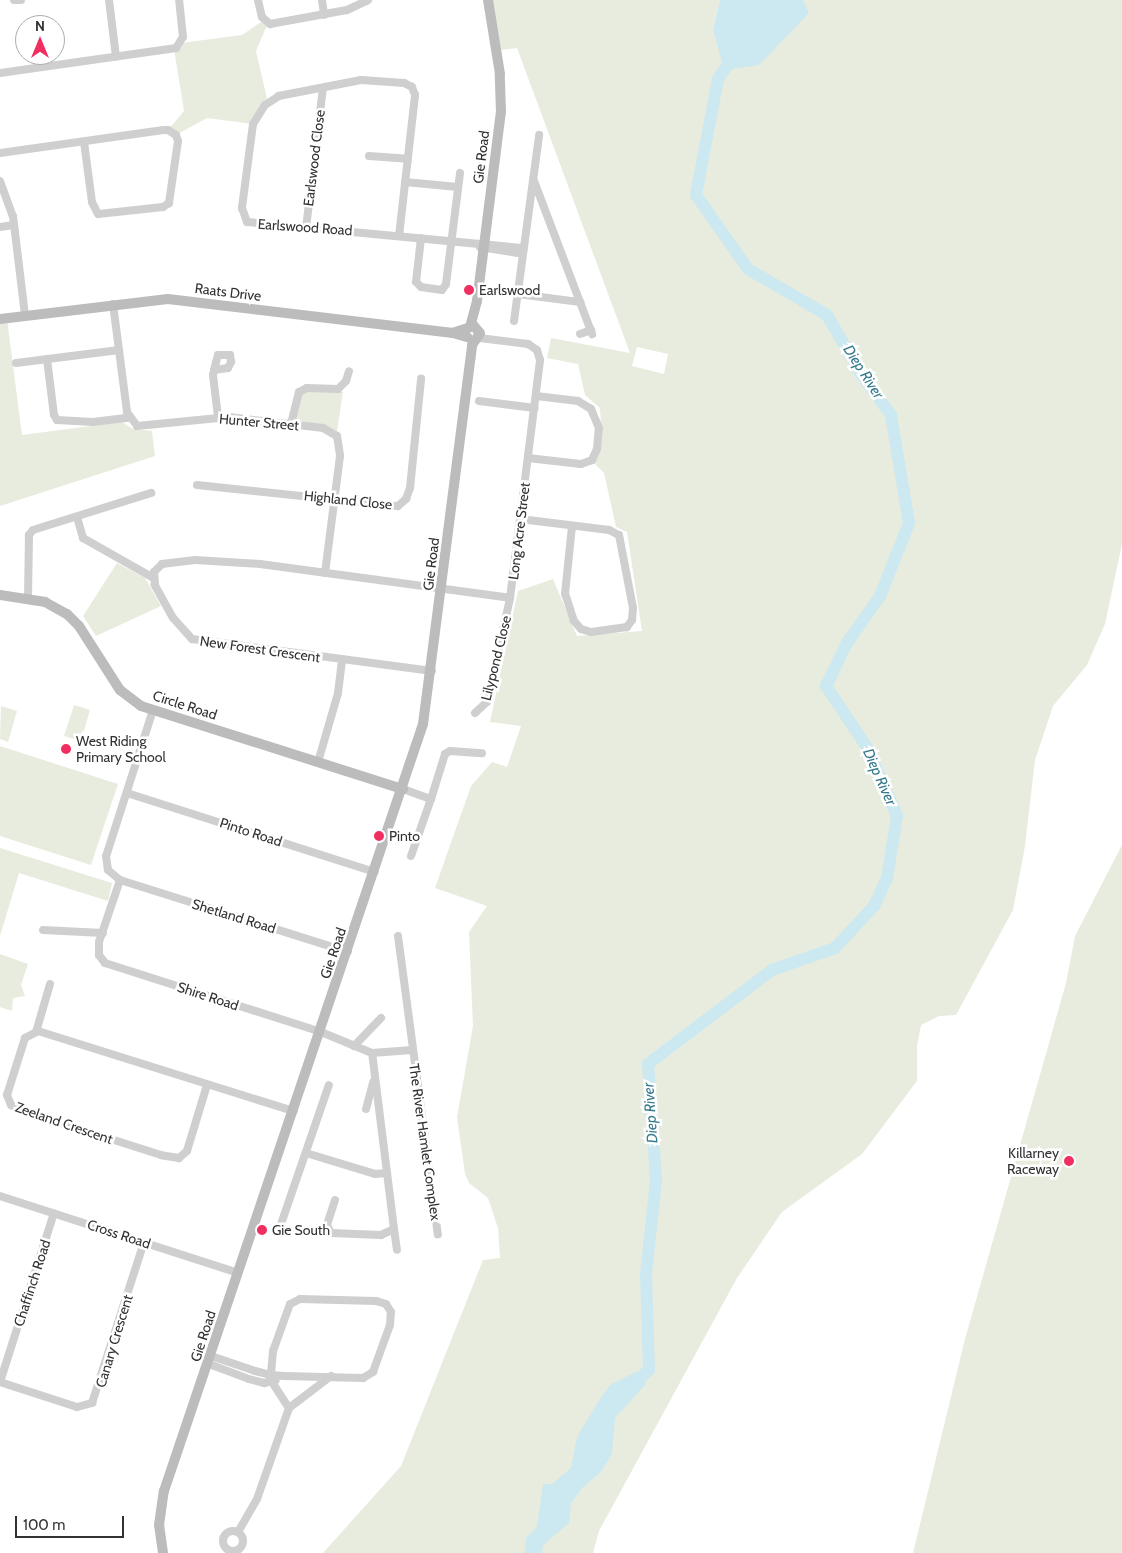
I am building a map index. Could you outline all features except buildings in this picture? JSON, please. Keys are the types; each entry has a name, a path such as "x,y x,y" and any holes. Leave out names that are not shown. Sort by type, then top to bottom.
{"street":[{"path":"14,0 21,0"},
{"path":"108,0 116,57"},
{"path":"0,73 170,50 181,43 179,0"},
{"path":"258,0 262,17 270,24 347,10 368,0"},
{"path":"322,0 324,14"},
{"name":"Gie Road","path":"163,1553 159,1525 164,1491 321,1032 423,724 432,671 501,112 500,74 488,0"},
{"name":"Earlswood Road","path":"399,236 415,95 412,87 404,83 366,80 279,96 256,117 242,208 243,219 253,224 421,238 524,250"},
{"name":"Earlswood Close","path":"306,228 323,88"},
{"path":"0,153 84,142 172,132 177,138 178,146 169,203 163,208 98,214 92,202 84,142"},
{"path":"514,321 539,135"},
{"path":"369,156 408,159"},
{"path":"421,238 416,282 421,287 439,290 446,284 460,173"},
{"path":"533,179 546,208 592,332 580,334"},
{"path":"0,181 14,225 25,315"},
{"path":"405,182 458,187"},
{"path":"530,203 538,200 546,208"},
{"path":"0,227 14,225"},
{"path":"518,294 580,302"},
{"name":"Raats Drive","path":"0,319 113,304 181,300 474,334"},
{"path":"47,359 54,415 57,420 93,422 128,418 113,304"},
{"name":"Long Acre Street","path":"442,588 510,598 535,408 540,360 537,350 528,344 474,334"},
{"path":"16,363 119,350"},
{"path":"214,370 218,417"},
{"path":"291,424 298,392 308,388 338,389 346,381 349,370"},
{"name":"Highland Close","path":"197,485 336,499 392,507 406,499 421,379"},
{"path":"528,458 581,464 592,460 597,449 599,428 591,409 578,401 536,396"},
{"path":"479,401 535,408"},
{"name":"Hunter Street","path":"128,418 137,426 146,427 218,417 323,428 337,436 340,456 336,499 325,573"},
{"path":"28,598 29,535 33,530 151,493"},
{"path":"76,517 83,538 152,577 159,565 195,560 260,564 442,588"},
{"path":"520,519 612,531 621,538 633,608 632,620 627,627 590,632 581,629 574,621 565,594 572,526"},
{"name":"New Forest Crescent","path":"152,577 179,629 192,639 432,671"},
{"name":"Circle Road","path":"0,595 28,598 67,614 79,626 120,690 136,703 403,789"},
{"name":"Lilypond Close","path":"474,712 487,702 510,598"},
{"path":"318,762 338,693 342,660"},
{"path":"43,930 103,933 120,880 108,870 106,856 153,710"},
{"path":"411,856 445,754 450,751 482,753"},
{"path":"403,789 431,799"},
{"name":"Pinto Road","path":"127,793 375,872"},
{"name":"Shetland Road","path":"120,880 348,952"},
{"name":"Shire Road","path":"103,933 99,955 105,963 321,1032"},
{"name":"The River Hamlet Complex","path":"398,936 438,1234"},
{"path":"50,984 36,1032 294,1111"},
{"path":"354,1046 381,1018"},
{"name":"Zeeland Crescent","path":"36,1032 26,1036 20,1051 7,1092 11,1105 161,1155 179,1158 187,1151 207,1085"},
{"name":"The River Hamlet Complex","path":"321,1032 372,1053 412,1050"},
{"path":"372,1053 397,1250"},
{"path":"366,1109 374,1078"},
{"path":"280,1227 329,1085"},
{"path":"306,1152 375,1174 386,1173"},
{"name":"Cross Road","path":"0,1196 238,1273"},
{"path":"335,1200 327,1225 331,1233 381,1235 394,1229"},
{"name":"Chaffinch Road","path":"0,1382 54,1213"},
{"name":"Canary Crescent","path":"0,1382 78,1407 92,1403 144,1242"},
{"path":"210,1360 271,1378 284,1376 363,1378 373,1372 390,1326 391,1312 386,1304 376,1301 294,1301 287,1308 272,1351 271,1378 288,1408"},
{"path":"238,1532 257,1499 288,1408 330,1376"},
{"path":"231,1531 238,1532 243,1537 243,1545 235,1552 225,1547 223,1537 231,1531"}],"shaded area":[{"path":"492,0 720,0 713,29 792,28 808,13 803,0 1122,0 1122,544 1105,624 1087,665 1053,706 1035,760 1025,846 1013,910 956,1015 939,1016 921,1025 917,1046 917,1081 862,1154 782,1212 737,1278 599,1531 593,1553 323,1553 401,1466 483,1260 500,1258 498,1228 488,1198 469,1183 465,1174 457,1117 473,1026 469,932 487,906 435,888 471,786 492,762 507,767 521,726 490,722 518,591 553,579 577,636 642,631 627,532 616,527 604,473 595,464 602,439 600,408 585,395 578,364 547,358 551,338 630,353 517,48 501,50","holes":["637,347 668,354 664,374 632,366"]},
{"path":"264,20 268,23 256,51 268,103 253,124 207,118 176,135 168,130 184,111 174,49 181,43 242,35"},
{"path":"7,319 22,435 122,422 133,429 152,431 155,456 0,506 0,320"},
{"path":"310,387 343,392 337,431 292,424 296,399"},
{"path":"117,563 145,578 161,606 96,636 83,616"},
{"path":"74,705 90,710 81,741 64,736"},
{"path":"1,706 17,711 8,742 0,739"},
{"path":"0,746 118,784 91,865 0,836"},
{"name":"Killarney Raceway","path":"1122,845 1122,1553 913,1553 965,1339 1066,983 1075,936"},
{"path":"0,848 112,883 108,901 19,873 0,936"},
{"path":"0,954 28,964 21,985 25,996 13,998 12,1011 0,1007"}],"water":[{"path":"720,0 803,0 809,13 759,65 724,70 713,29"},
{"path":"649,1370 645,1385 615,1418 612,1454 601,1472 583,1487 571,1503 569,1523 543,1545 542,1553 525,1553 526,1538 537,1527 543,1484 552,1484 571,1468 577,1437 596,1405 610,1385 637,1371"}],"waterway":[{"name":"Diep River","path":"637,1381 649,1370 646,1274 656,1180 648,1064 772,970 835,948 874,906 887,878 897,816 868,749 826,686 847,643 880,596 909,523 891,415 861,374 827,315 748,269 696,195 718,79 734,56"}],"place":[{"name":"Earlswood","path":"469,290"},
{"name":"West Riding Primary School","path":"66,749"},
{"name":"Pinto","path":"379,836"},
{"name":"Killarney Raceway","path":"1069,1161"},
{"name":"Gie South","path":"262,1230"}]}
